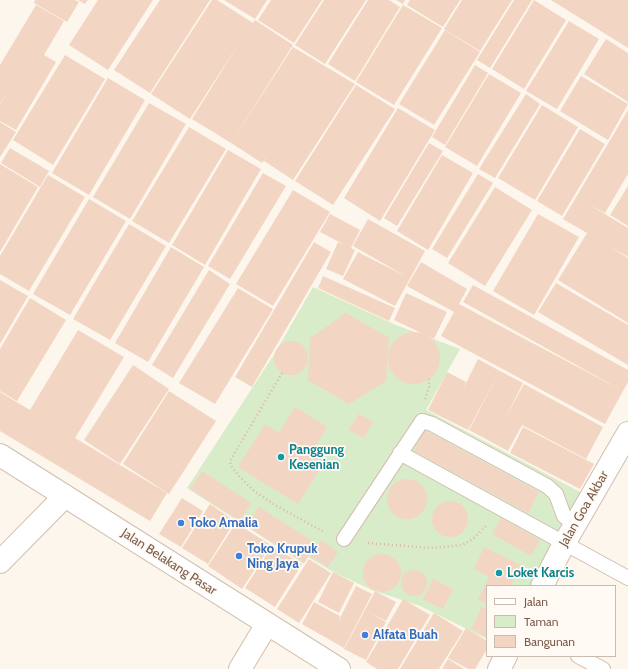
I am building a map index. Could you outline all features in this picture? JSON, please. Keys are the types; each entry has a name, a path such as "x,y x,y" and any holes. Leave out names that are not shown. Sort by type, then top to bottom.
{"street":[{"name":"Jalan Goa Akbar","path":"543,585 628,433"},
{"name":"Jalan Belakang Pasar","path":"0,455 339,669"},
{"path":"0,562 65,496"},
{"path":"240,669 267,624"},
{"path":"499,669 505,657"}],"lane":[{"path":"344,540 400,452 422,421 432,424 547,486 556,494 570,534"},
{"path":"400,452 501,508 570,534 628,578"},
{"path":"580,657 603,669"}],"path":[{"path":"282,373 230,461 231,466 253,490 275,505 332,536 344,540 368,544 413,547 462,546 474,539 501,508"}],"green space":[{"path":"313,287 396,325 460,349 426,410 582,493 534,585 486,585 486,639 420,606 372,590 333,572 308,557 304,564 187,488 275,353"}],"building":[{"path":"35,0 75,0 79,2 67,22 34,3"},
{"path":"78,0 88,0 85,4"},
{"path":"98,0 153,0 108,70 69,45"},
{"path":"160,0 210,0 150,93 114,70"},
{"path":"212,0 217,0 253,23 255,20 293,45 231,143 192,119 241,40 190,119 151,94"},
{"path":"224,0 267,0 255,19"},
{"path":"271,0 322,0 294,43 258,20"},
{"path":"324,0 366,0 325,64 295,45"},
{"path":"368,0 389,0 400,7 355,81 328,64"},
{"path":"396,0 405,0 403,4"},
{"path":"410,0 460,0 443,27 407,5"},
{"path":"462,0 512,0 480,51 444,29"},
{"path":"514,0 532,0 490,68 477,60"},
{"path":"534,0 566,20 524,89 492,69"},
{"path":"551,0 628,0 628,48"},
{"path":"36,5 64,21 44,55 56,62 16,130 0,121 0,104 6,94 0,103 0,65"},
{"path":"403,5 442,28 394,105 356,82"},
{"path":"569,21 599,39 557,109 526,91"},
{"path":"445,30 480,52 434,125 399,104"},
{"path":"606,39 628,53 628,102 584,74"},
{"path":"293,47 355,84 293,180 264,161 267,156 262,163 231,143"},
{"path":"65,55 105,79 53,165 13,140"},
{"path":"475,65 488,73 445,145 432,137"},
{"path":"489,74 521,93 477,166 445,147"},
{"path":"581,76 628,104 608,140 560,111"},
{"path":"108,78 145,100 89,195 52,173"},
{"path":"356,85 395,109 333,205 295,181"},
{"path":"526,94 540,104 495,178 479,169"},
{"path":"149,103 186,124 130,219 93,197"},
{"path":"542,105 578,127 535,200 498,178"},
{"path":"398,108 435,130 380,221 344,198"},
{"path":"628,110 628,174 605,213 590,205 628,228 628,257 608,246 628,258 628,323 558,280 587,233 563,219"},
{"path":"0,122 16,132 0,157"},
{"path":"189,127 226,149 169,243 132,221"},
{"path":"580,129 605,144 562,216 537,201"},
{"path":"429,143 443,151 397,226 384,218"},
{"path":"10,148 49,171 40,187 1,163"},
{"path":"228,150 261,169 205,265 172,245"},
{"path":"442,155 473,173 428,250 397,231"},
{"path":"0,164 38,187 0,252"},
{"path":"263,173 286,186 230,279 208,266"},
{"path":"478,174 493,183 447,258 432,249"},
{"path":"48,175 85,197 29,291 0,274 0,256"},
{"path":"628,186 628,226 610,215"},
{"path":"495,187 532,210 485,286 448,263"},
{"path":"293,190 330,212 273,306 236,284"},
{"path":"89,199 126,221 70,315 33,294"},
{"path":"330,214 360,230 351,248 355,250 343,276 326,269 338,242 345,245 320,232"},
{"path":"538,214 579,237 534,315 493,291"},
{"path":"368,219 425,251 395,306 343,279 358,252 407,277 353,246"},
{"path":"129,224 166,246 110,340 73,319"},
{"path":"314,242 331,252 252,387 235,377"},
{"path":"171,247 204,267 148,362 115,343"},
{"path":"421,262 467,289 459,304 623,391 605,424 441,336 454,312 407,286"},
{"path":"209,270 230,284 173,378 152,365"},
{"path":"323,276 395,308 389,321 318,288"},
{"path":"0,280 28,296 0,344"},
{"path":"556,283 628,325 628,365 538,312"},
{"path":"473,285 628,370 628,382 623,391 463,302"},
{"path":"238,288 273,309 215,404 179,383"},
{"path":"406,293 447,312 434,339 394,320"},
{"path":"30,298 66,320 17,401 0,391 0,349"},
{"path":"346,313 389,338 386,381 349,404 308,380 310,338"},
{"path":"78,330 124,357 75,438 167,493 150,521 0,431 0,392 30,410"},
{"path":"414,332 424,334 432,340 438,348 440,358 438,368 432,376 424,382 414,384 404,382 396,376 390,368 388,358 390,348 396,340 404,334"},
{"path":"288,341 294,341 303,346 307,352 307,364 303,370 294,375 288,375 279,370 274,361 274,355 279,346"},
{"path":"478,359 500,371 468,430 428,410 447,372 466,382 462,391"},
{"path":"133,365 169,389 120,464 84,440"},
{"path":"500,371 523,383 505,419 524,384 603,427 586,459 522,425 508,451 469,430"},
{"path":"169,391 216,421 169,494 123,464"},
{"name":"Panggung Kesenian","path":"295,407 327,427 311,453 325,461 298,504 238,467 265,424 279,433"},
{"path":"359,414 373,422 364,438 349,430"},
{"path":"523,427 594,464 580,489 510,453"},
{"path":"425,430 539,492 528,513 414,451"},
{"path":"202,471 251,503 240,521 190,489"},
{"path":"411,479 418,482 424,488 427,499 426,507 418,516 411,519 403,519 396,516 388,507 387,495 390,488 399,480"},
{"name":"Toko Amalia","path":"182,498 203,511 181,547 159,534"},
{"path":"450,501 463,506 468,519 463,532 450,537 437,532 432,519 437,506"},
{"path":"210,504 235,521 208,564 182,548"},
{"path":"259,507 317,544 304,563 247,526"},
{"path":"501,518 540,540 531,556 492,534"},
{"name":"Toko Krupuk Ning Jaya","path":"236,523 271,545 242,589 208,566"},
{"path":"321,540 338,552 328,567 310,556"},
{"path":"272,546 302,564 275,607 245,588"},
{"name":"Loket Karcis","path":"484,547 521,565 511,585 486,585 486,604 478,600 489,577 474,569"},
{"path":"382,554 395,560 401,573 395,586 382,592 369,586 363,573 369,560"},
{"path":"309,559 331,573 299,623 277,609"},
{"path":"414,570 423,574 427,583 423,592 414,596 405,592 401,583 405,574"},
{"path":"333,572 354,583 339,613 318,602"},
{"path":"433,579 453,589 443,609 423,599"},
{"path":"356,586 372,594 344,648 302,624 314,602 340,616 338,622"},
{"name":"Alfata Buah","path":"375,591 396,602 386,621 368,612 386,622 366,660 344,649"},
{"path":"403,599 430,615 398,669 377,669 366,662"},
{"path":"482,607 486,609 486,636 471,629"},
{"path":"434,613 463,631 439,669 400,669"},
{"path":"466,628 486,640 486,651 475,669 468,669 448,658"},
{"path":"448,659 464,669 442,669"}],"place":[{"name":"Panggung Kesenian","path":"281,457"},
{"name":"Toko Amalia","path":"181,523"},
{"name":"Toko Krupuk Ning Jaya","path":"239,556"},
{"name":"Loket Karcis","path":"499,573"},
{"name":"Alfata Buah","path":"365,635"}]}
